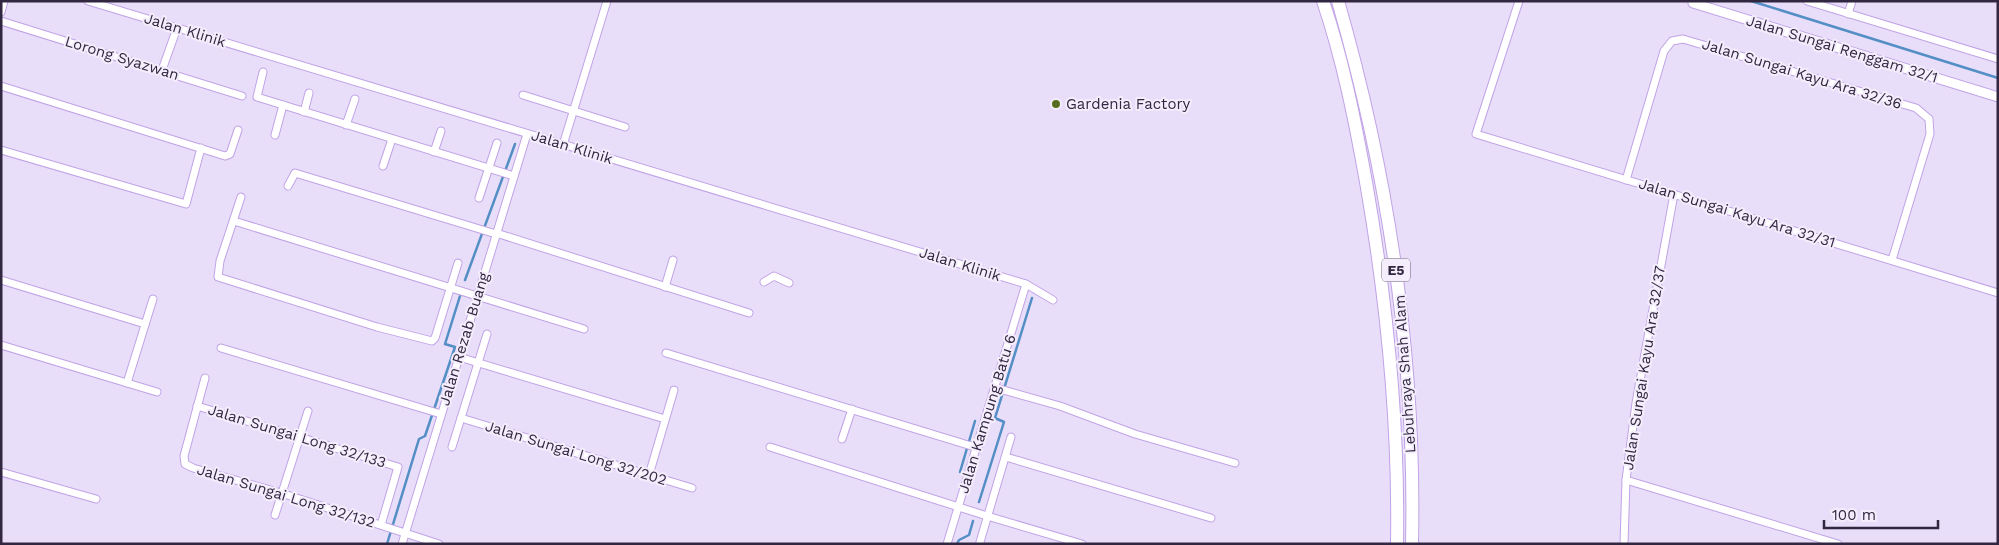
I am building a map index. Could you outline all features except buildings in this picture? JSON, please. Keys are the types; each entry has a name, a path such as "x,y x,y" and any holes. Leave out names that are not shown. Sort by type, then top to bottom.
{"highway":[{"name":"Lebuhraya Shah Alam","path":"1323,1 1354,119 1383,292 1392,371 1396,438 1397,544"},
{"name":"Lebuhraya Shah Alam","path":"1338,1 1368,116 1391,232 1399,292 1411,437 1412,544"}],"street":[{"path":"1,12 4,1"},
{"name":"Jalan Klinik","path":"88,1 1026,284 1053,300"},
{"path":"563,144 607,1"},
{"name":"Jalan Sungai Kayu Ara 32/31","path":"1519,1 1476,134 1998,293"},
{"path":"1807,1 1998,59"},
{"path":"1848,14 1852,1"},
{"name":"Jalan Sungai Renggam 32/1","path":"1691,2 1998,97"},
{"name":"Lorong Syazwan","path":"1,21 242,96"},
{"path":"162,70 177,28"},
{"name":"Jalan Sungai Kayu Ara 32/36","path":"1626,180 1664,51 1672,41 1683,39 1916,108 1929,119 1930,134 1892,260"},
{"path":"263,72 257,97 514,176"},
{"path":"1,86 225,156 230,154 238,130"},
{"path":"304,112 309,94"},
{"path":"523,95 625,127"},
{"path":"346,125 355,99"},
{"path":"274,135 283,105"},
{"path":"434,152 441,131"},
{"name":"Jalan Rezab Buang","path":"402,544 478,294 491,232 514,176 526,134"},
{"path":"383,166 392,139"},
{"path":"479,198 497,143"},
{"path":"1,150 186,204 201,148"},
{"path":"288,186 295,173 749,313"},
{"name":"Jalan Sungai Kayu Ara 32/37","path":"1624,544 1626,480 1636,403 1674,194"},
{"path":"241,197 217,273 218,277 377,327 432,341 435,338 458,263"},
{"path":"234,220 451,288 478,294 584,329"},
{"path":"665,287 673,260"},
{"path":"764,282 774,276 789,283"},
{"path":"1,280 145,324"},
{"name":"Jalan Kampung Batu 6","path":"947,544 959,506 972,446 996,388 1026,284"},
{"path":"128,383 153,299"},
{"path":"452,447 487,334"},
{"path":"1,345 157,392"},
{"path":"221,348 441,414"},
{"path":"666,353 972,446"},
{"path":"459,357 665,419"},
{"path":"197,406 205,378"},
{"path":"996,388 1060,406 1135,434 1235,463"},
{"path":"648,475 674,390"},
{"name":"Jalan Sungai Long 32/133","path":"197,406 398,467 384,526"},
{"name":"Jalan Sungai Long 32/132","path":"197,406 184,456 185,464 439,544"},
{"path":"842,439 852,410"},
{"path":"275,515 308,411"},
{"name":"Jalan Sungai Long 32/202","path":"461,418 692,488"},
{"path":"980,542 1012,437"},
{"path":"770,447 1082,544"},
{"path":"1006,457 1211,518"},
{"path":"1,472 96,499"},
{"path":"1626,480 1838,544"}],"waterway":[{"path":"1751,1 1998,78"},
{"path":"465,280 515,144"},
{"path":"387,544 419,439 425,436 455,347 445,344 460,296"},
{"path":"979,502 1004,422 995,418 1032,298"},
{"path":"960,472 975,421"},
{"path":"957,544 959,540 969,535 973,521"}],"place":[{"name":"Gardenia Factory","path":"1056,104"}]}
